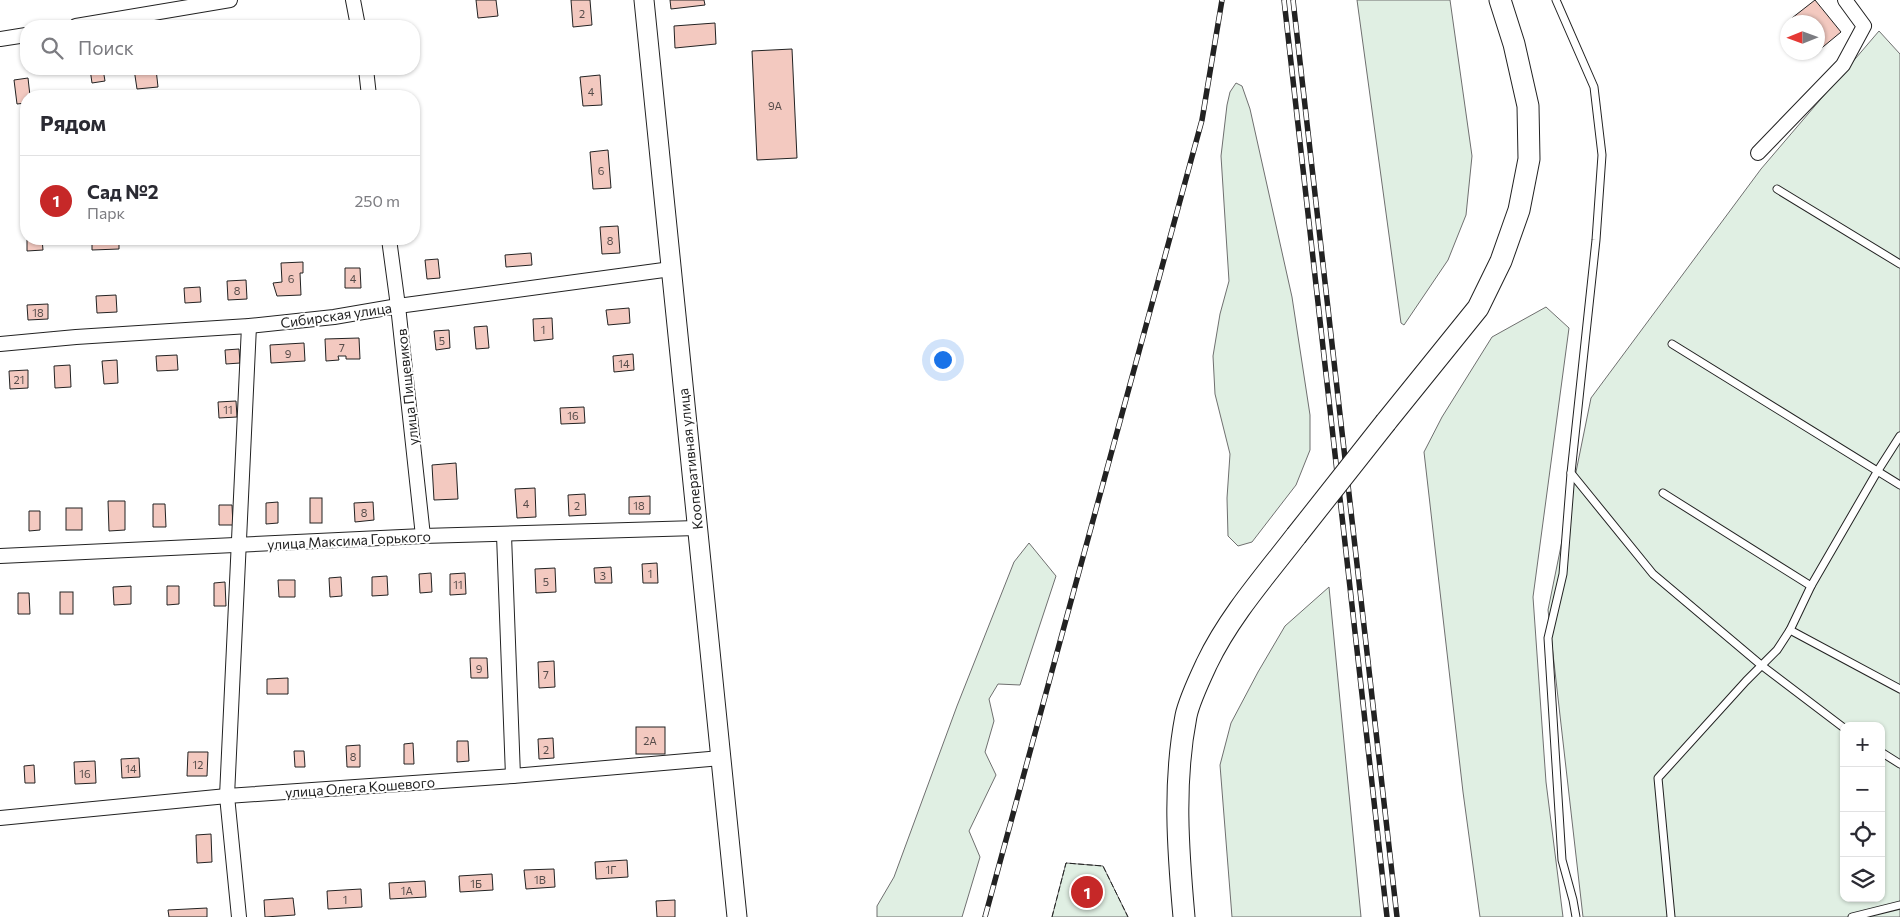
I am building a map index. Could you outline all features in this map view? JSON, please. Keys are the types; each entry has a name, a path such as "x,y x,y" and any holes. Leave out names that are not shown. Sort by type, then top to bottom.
{"main road":[{"name":"Кооперативная улица","path":"644,0 737,917"},
{"path":"1184,917 1178,848 1177,783 1186,714 1207,663 1231,622 1296,536 1478,308 1501,262 1519,210 1529,159 1528,106 1514,44 1500,0"}],"street":[{"path":"108,20 203,2 230,0"},
{"path":"353,0 357,20"},
{"path":"1758,153 1842,65 1864,26 1845,0"},
{"path":"0,39 20,36"},
{"path":"367,75 368,90"},
{"name":"улица Пищевиков","path":"390,245 423,536"},
{"name":"Сибирская улица","path":"0,344 76,337 249,326 334,317 398,306 671,269"},
{"path":"239,917 227,796 249,326"},
{"name":"улица Максима Горького","path":"0,556 423,536 698,528"},
{"path":"504,535 513,776"},
{"name":"улица Олега Кошевого","path":"0,818 227,796 513,776 721,758"}],"lane":[{"path":"1556,0 1594,87 1602,155 1596,240 1571,473 1563,574 1548,638 1562,860 1574,900 1576,917"},
{"path":"1777,189 1900,264"},
{"path":"1672,344 1900,485"},
{"path":"1671,917 1658,778 1761,665 1777,650 1790,630 1812,586 1877,472 1900,436"},
{"path":"1571,473 1653,574 1761,665 1840,725"},
{"path":"1662,493 1812,586"},
{"path":"1790,630 1900,689"},
{"path":"1885,755 1900,764"},
{"path":"1852,917 1900,905"}],"green space":[{"path":"1357,0 1450,0 1472,156 1466,215 1448,260 1404,325 1401,323"},
{"path":"1879,31 1900,54 1900,917 1583,917 1548,610 1591,398 1761,169"},
{"path":"1236,83 1242,86 1250,109 1292,297 1310,415 1310,450 1296,485 1252,542 1238,546 1228,536 1227,498 1230,454 1215,394 1213,356 1220,314 1229,281 1221,156 1227,105 1230,92"},
{"path":"1546,307 1569,328 1533,597 1546,782 1563,917 1480,917 1463,792 1424,452 1442,417 1492,337"},
{"path":"1029,543 1056,576 1020,685 998,684 989,699 994,721 985,752 996,775 969,831 980,857 962,917 877,917 877,906 894,877 957,706 1014,562"},
{"path":"1329,587 1361,917 1232,917 1220,765 1231,723 1285,626"},
{"path":"1066,863 1103,866 1128,917 1052,917"}],"building":[{"path":"476,0 496,0 498,16 478,18"},
{"path":"571,0 590,0 592,25 573,27"},
{"path":"670,0 704,0 705,5 671,9"},
{"path":"1815,0 1841,32 1825,45 1825,15 1796,15"},
{"path":"715,23 716,44 675,48 674,26"},
{"path":"792,49 797,158 757,160 752,51"},
{"path":"91,75 104,75 105,81 92,83"},
{"path":"135,75 157,75 158,87 137,89"},
{"path":"600,75 602,105 583,106 580,77"},
{"path":"28,78 29,90 20,90 20,104 17,104 14,80"},
{"path":"608,150 611,188 593,189 590,152"},
{"path":"618,226 620,253 602,254 600,227"},
{"path":"27,245 43,245 43,250 27,251"},
{"path":"92,245 119,245 119,249 92,250"},
{"path":"531,253 532,265 506,267 505,255"},
{"path":"438,259 440,278 427,279 425,260"},
{"path":"303,262 303,273 300,273 301,295 277,296 273,283 282,282 281,263"},
{"path":"345,268 360,268 361,288 345,288"},
{"path":"246,280 247,299 228,300 227,281"},
{"path":"200,287 201,302 185,303 184,288"},
{"path":"116,295 117,312 97,313 96,296"},
{"path":"48,304 48,319 28,320 27,305"},
{"path":"629,308 630,323 608,325 606,310"},
{"path":"552,318 553,339 534,341 533,319"},
{"path":"487,326 489,348 476,349 474,327"},
{"path":"449,330 450,348 436,350 434,331"},
{"path":"359,338 360,359 346,359 346,356 338,356 339,360 326,361 325,339"},
{"path":"304,343 305,361 271,363 270,345"},
{"path":"239,349 240,363 226,364 225,350"},
{"path":"633,354 634,370 614,372 613,356"},
{"path":"177,355 178,370 157,371 156,356"},
{"path":"117,360 118,383 104,384 102,361"},
{"path":"70,365 71,387 55,388 54,366"},
{"path":"28,370 28,388 10,389 9,371"},
{"path":"236,401 237,417 219,418 218,402"},
{"path":"584,407 585,423 561,424 560,408"},
{"path":"456,463 458,499 434,500 432,465"},
{"path":"535,488 536,517 517,518 515,489"},
{"path":"585,494 586,515 569,516 568,495"},
{"path":"650,496 650,514 629,514 629,497"},
{"path":"310,498 322,498 322,523 310,523"},
{"path":"108,501 125,501 125,530 109,531"},
{"path":"278,502 278,523 266,524 266,503"},
{"path":"373,502 374,520 355,522 354,503"},
{"path":"153,504 165,504 166,527 153,527"},
{"path":"219,505 232,505 233,525 219,525"},
{"path":"66,508 82,508 82,530 66,530"},
{"path":"29,511 40,511 40,530 29,531"},
{"path":"657,563 658,583 643,583 642,564"},
{"path":"611,567 612,583 595,583 594,568"},
{"path":"555,568 556,592 536,593 535,569"},
{"path":"431,573 432,592 420,593 419,574"},
{"path":"465,573 466,594 450,595 450,574"},
{"path":"387,576 388,595 372,596 372,577"},
{"path":"341,577 342,596 330,597 329,578"},
{"path":"278,580 295,580 295,597 279,597"},
{"path":"225,582 226,606 214,606 214,583"},
{"path":"131,586 131,604 114,605 113,587"},
{"path":"167,586 179,586 179,604 167,605"},
{"path":"60,592 73,592 73,614 60,614"},
{"path":"18,593 29,593 30,614 18,614"},
{"path":"470,658 487,658 488,678 471,678"},
{"path":"554,661 555,687 539,688 538,662"},
{"path":"288,678 288,694 267,694 267,679"},
{"path":"636,727 665,727 665,754 636,754"},
{"path":"553,738 554,758 539,759 538,739"},
{"path":"457,741 468,741 469,761 457,762"},
{"path":"413,743 414,764 404,764 404,744"},
{"path":"360,745 360,767 347,767 346,746"},
{"path":"294,751 304,751 305,767 295,767"},
{"path":"188,752 208,752 207,776 187,776"},
{"path":"139,758 140,777 122,778 121,759"},
{"path":"95,761 96,783 75,784 74,762"},
{"path":"34,765 35,783 25,783 24,766"},
{"path":"211,834 212,862 197,863 196,835"},
{"path":"627,860 628,877 596,879 595,862"},
{"path":"554,869 555,887 526,889 524,870"},
{"path":"492,874 493,890 460,892 459,876"},
{"path":"425,881 426,897 390,899 389,883"},
{"path":"361,889 362,907 328,909 327,891"},
{"path":"293,898 295,915 265,917 264,900"},
{"path":"675,900 675,917 657,917 656,901"},
{"path":"207,908 207,917 169,917 168,910"}],"railway":[{"path":"985,917 1202,120 1222,0"},
{"path":"1284,0 1387,917"},
{"path":"1293,0 1397,917"}],"fence":[{"path":"1052,917 1066,863 1103,866 1128,917"}],"place":[{"name":"Сад №2","path":"1087,892"}]}
